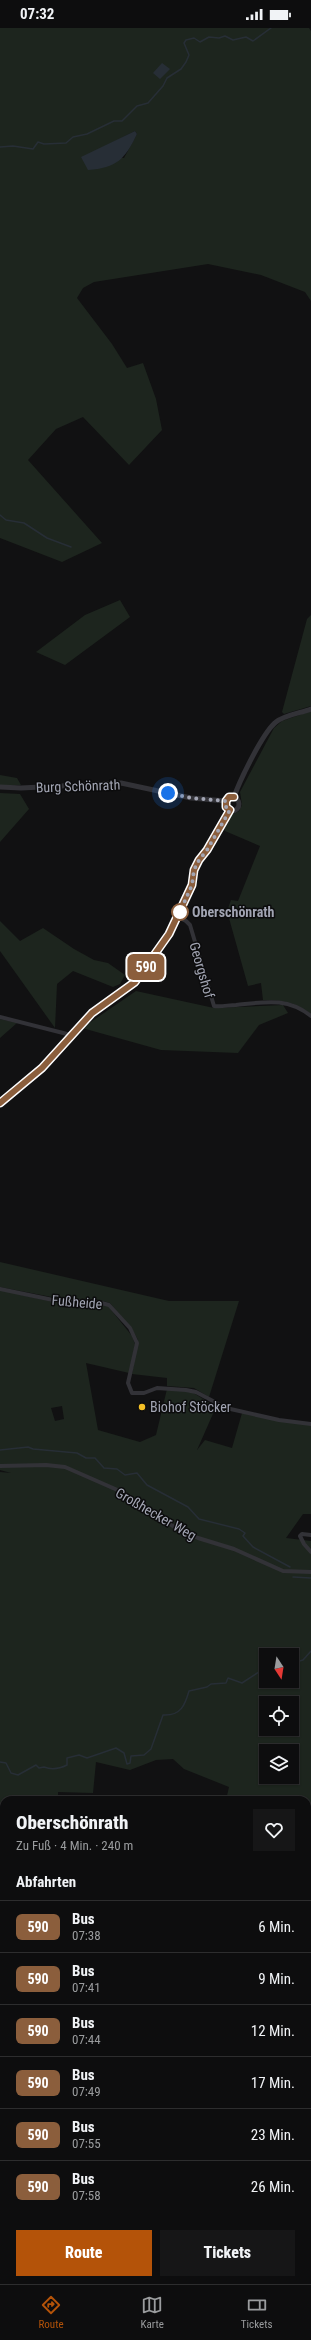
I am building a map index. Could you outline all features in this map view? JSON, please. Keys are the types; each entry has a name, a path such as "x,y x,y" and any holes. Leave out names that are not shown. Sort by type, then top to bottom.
{"street":[{"path":"234,797 248,767 273,725 280,719 311,709"},
{"name":"Burg Schönrath","path":"0,787 21,788 121,783 191,798 226,801"},
{"path":"229,797 234,797 239,800 239,806 235,810 230,810 226,807 226,801 229,797"},
{"path":"0,1103 42,1068 92,1013 129,988 139,977 169,934 192,885 194,870 230,810"},
{"name":"Georgshof","path":"178,917 190,925 212,1004 216,1006 276,1002 292,1004 311,1016"},
{"path":"0,1017 71,1035"},
{"name":"Fußheide","path":"0,1289 53,1300 98,1302 109,1305 130,1328 137,1343 128,1383 132,1393 144,1393 157,1388 186,1390 196,1392 226,1408 279,1420 311,1424"},
{"name":"Großhecker Weg","path":"0,1466 46,1465 65,1467 122,1492 179,1530 198,1538 234,1549 283,1570 311,1572"},
{"path":"311,1535 302,1534 300,1536 304,1544 311,1552"}],"shaded area":[{"path":"0,28 309,28 311,31 311,301 305,292 261,275 208,264 94,282 83,288 77,298 112,344 127,368 143,363 156,399 162,430 129,465 83,417 56,429 28,460 102,543 62,562 0,538","holes":["135,131 137,134 124,158 90,154"]},
{"path":"162,63 170,69 160,79 153,73"},
{"path":"135,131 137,134 133,143 119,161 106,167 88,170 81,157"},
{"path":"120,600 130,617 65,665 36,652 85,615"},
{"path":"311,615 311,706 284,714 282,712 307,619"},
{"path":"311,711 311,1014 288,1002 263,1000 261,983 248,986 227,911 231,900 238,901 260,846 225,831 223,827 231,815 239,811 242,805 240,792 274,728 282,721"},
{"path":"0,775 17,778 21,785 0,785"},
{"path":"0,793 20,794 29,809 0,842"},
{"path":"0,921 20,941 43,928 74,949 94,960 108,963 125,975 120,984 113,987 73,971 57,984 55,1028 0,951"},
{"path":"136,991 214,1008 283,1005 288,1013 259,1025 238,1053 161,1050 82,1028"},
{"path":"0,1019 17,1023 0,1038"},
{"path":"0,1262 169,1301 239,1301 209,1397 194,1388 167,1386 167,1378 132,1374 138,1340 132,1329 110,1303 95,1299 62,1299 0,1287"},
{"path":"0,1290 53,1302 94,1302 108,1306 132,1336 135,1344 129,1373 86,1363 98,1430 140,1442 156,1435 167,1389 192,1392 216,1407 197,1450 205,1440 232,1448 242,1413 311,1425 311,1514 303,1514 286,1538 311,1541 311,1796 227,1796 229,1787 184,1769 173,1759 156,1760 130,1770 96,1762 93,1793 58,1792 58,1796 0,1796 0,1472 11,1473 0,1470","holes":["62,1406 64,1419 55,1421 51,1408"]}],"waterway":[{"path":"0,147 13,146 33,149 38,142 44,144 66,143 73,137 87,134 114,121 122,121 137,106 148,103 163,86 167,78 181,69 189,55 184,43 186,40 194,38 200,42 209,37 219,38 225,36 233,40 246,37 253,41 271,28"},
{"path":"0,515 6,520 24,523 47,538 71,547"},
{"path":"0,1450 28,1447 33,1449 77,1453 86,1458 95,1458 104,1468 117,1469 125,1475 137,1473 147,1485 188,1507 199,1519 239,1529 245,1533 243,1536 253,1547 290,1567"},
{"path":"293,1577 311,1578"},
{"path":"299,1661 303,1660 311,1651"},
{"path":"0,1762 6,1763 11,1773 18,1775 36,1765 39,1768 58,1768 67,1765 67,1758 79,1755 87,1758 116,1748 124,1753 127,1764 130,1763 131,1756 144,1755 151,1749 163,1715 178,1712 184,1705 189,1691 207,1687 211,1684 226,1683 228,1678 242,1683 259,1672"}],"bus line":[{"name":"590","path":"0,1103 42,1068 92,1013 110,999 132,986 173,928 192,885 194,870 230,810 226,807 226,801 229,797 234,797"}],"place":[{"name":"Oberschönrath","path":"180,912"},
{"name":"Biohof Stöcker","path":"142,1407"}],"route":[{"path":"168,793 191,798 226,801 226,807 230,810 194,870 192,885 180,912"}]}
